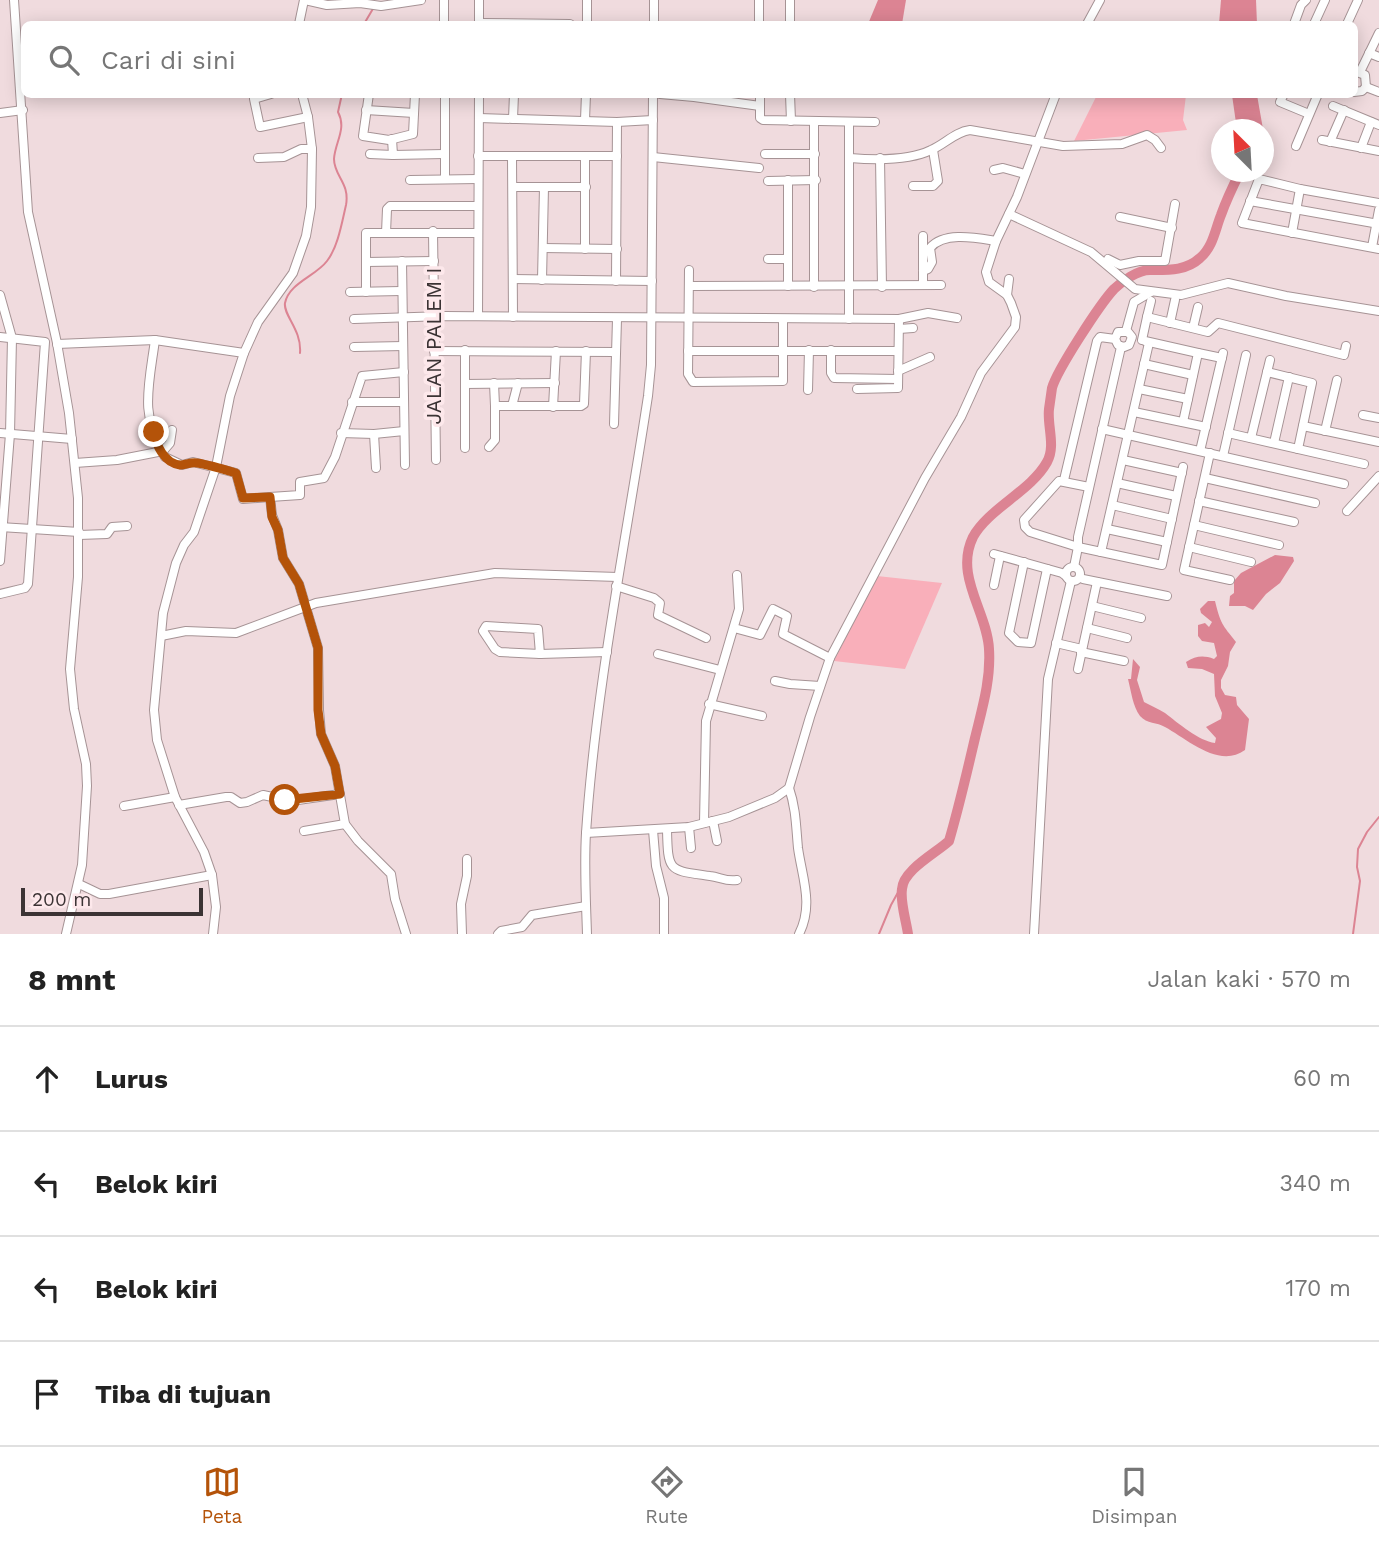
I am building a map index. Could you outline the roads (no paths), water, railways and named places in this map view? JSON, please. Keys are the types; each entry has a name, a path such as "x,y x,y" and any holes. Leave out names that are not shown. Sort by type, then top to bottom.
{"street":[{"path":"14,0 21,65"},
{"path":"300,21 304,0 327,5 348,2 381,6 421,0"},
{"path":"444,0 444,21"},
{"path":"479,0 479,21"},
{"path":"587,0 587,21"},
{"path":"654,0 654,21"},
{"path":"759,0 759,21"},
{"path":"790,0 790,21"},
{"path":"1089,21 1100,0"},
{"path":"1295,21 1301,5 1306,0"},
{"path":"1315,21 1325,0"},
{"path":"1349,21 1358,0"},
{"path":"1358,70 1379,33"},
{"path":"1369,53 1379,57"},
{"path":"1358,73 1366,78 1366,87 1358,92"},
{"path":"1366,87 1379,92"},
{"path":"23,98 28,212 63,343 72,439 80,462 83,535 70,669 74,709 86,764 82,865 86,888 66,934"},
{"path":"256,98 253,101 260,127 308,117"},
{"path":"213,934 216,907 212,875 204,852 177,801 157,740 154,710 163,614 176,563 184,545 194,532 216,467 230,397 244,353 258,322 288,282 298,262 311,207 312,149 303,98"},
{"path":"368,98 364,138 392,139 413,134 415,98"},
{"path":"445,98 445,179"},
{"path":"478,316 479,98"},
{"path":"513,119 514,98"},
{"path":"585,120 586,98"},
{"path":"587,934 586,832 595,730 648,396 652,318 653,98"},
{"path":"727,98 760,106"},
{"path":"760,98 760,118 763,120 875,122"},
{"path":"790,98 791,121"},
{"path":"799,934 804,921 807,893 799,849 797,816 789,788 820,686 830,658 925,478 961,417 982,373 1014,327 1015,313 1007,295 992,284 986,275 987,267 1054,98"},
{"path":"1282,98 1280,102 1309,114"},
{"path":"1296,146 1316,98"},
{"path":"1333,106 1375,123 1361,148"},
{"path":"0,113 23,110"},
{"path":"366,110 414,113"},
{"path":"1343,110 1326,141 1379,151"},
{"path":"479,118 617,122 653,120"},
{"path":"616,281 617,122"},
{"path":"814,122 814,287"},
{"path":"849,122 849,319"},
{"path":"850,158 912,156 933,150 965,130 1063,146 1122,144 1147,135 1161,148"},
{"path":"392,139 393,155"},
{"path":"258,158 284,158 302,149 312,149"},
{"path":"913,186 933,186 937,181 933,150"},
{"path":"370,154 444,154"},
{"path":"765,154 815,154"},
{"path":"478,156 617,156"},
{"path":"584,156 584,249"},
{"path":"512,157 513,317"},
{"path":"653,157 759,168"},
{"path":"880,158 881,287"},
{"path":"998,169 1025,174"},
{"path":"410,180 478,179"},
{"path":"1379,202 1300,189 1259,179 1242,223 1376,248 1379,209"},
{"path":"788,180 784,204 788,286"},
{"path":"768,181 816,180"},
{"path":"513,187 586,187"},
{"path":"542,280 544,187"},
{"path":"1292,233 1300,189"},
{"path":"1250,201 1378,224"},
{"path":"1098,257 1118,264 1164,262 1167,258 1175,204"},
{"path":"386,233 387,209 390,206 478,206"},
{"path":"1009,214 1054,233 1098,257 1135,289 1181,295 1228,283 1286,296 1379,311"},
{"path":"1120,217 1172,228"},
{"name":"JALAN PALEM I","path":"433,231 436,460"},
{"path":"366,292 366,233 478,233"},
{"path":"923,236 923,284"},
{"path":"923,271 928,269 932,262 930,248 939,242 959,238 996,241"},
{"path":"543,248 617,249"},
{"path":"768,259 788,260"},
{"path":"402,261 405,465"},
{"path":"366,262 434,261"},
{"path":"690,271 688,377 693,382 784,380 783,319"},
{"path":"513,279 652,281"},
{"path":"1007,295 1009,279"},
{"path":"690,286 941,285"},
{"path":"350,292 401,291"},
{"path":"1064,480 1095,347 1100,337 1129,345 1134,302 1152,291"},
{"path":"0,295 12,338 10,434 0,561"},
{"path":"1170,323 1175,300"},
{"path":"1101,552 1144,365 1147,317 1151,301"},
{"path":"1193,328 1198,307"},
{"path":"354,319 433,316 899,319 928,313 957,318"},
{"path":"1147,317 1208,332 1220,318 1344,354"},
{"path":"614,424 617,318"},
{"path":"857,389 898,388 899,319"},
{"path":"899,329 914,328"},
{"path":"1034,934 1048,680 1068,579 1067,570 1074,567 1102,429 1118,332 1146,342 1198,354 1222,356 1200,451"},
{"path":"0,337 45,342 28,584 25,588 0,594"},
{"path":"63,343 155,340 244,353"},
{"path":"155,340 148,378 147,405 148,419 161,451 167,460 177,464 192,462 237,474 243,498 299,495 300,482 323,479 335,457 363,375 404,372"},
{"path":"354,347 403,346"},
{"path":"465,350 465,448"},
{"path":"831,350 831,373 834,378 898,375 930,357"},
{"path":"434,351 616,352"},
{"path":"554,407 556,351"},
{"path":"495,406 581,406 584,404 586,351"},
{"path":"688,351 898,351"},
{"path":"808,390 809,351"},
{"path":"1183,422 1198,354"},
{"path":"1223,456 1246,355"},
{"path":"1251,438 1270,360"},
{"path":"1144,365 1193,375"},
{"path":"1267,372 1289,377 1314,378 1298,449"},
{"path":"1274,443 1289,377"},
{"path":"1325,431 1337,380"},
{"path":"489,447 495,440 494,383"},
{"path":"512,406 517,383"},
{"path":"465,384 555,383"},
{"path":"0,384 11,384"},
{"path":"1139,388 1188,399"},
{"path":"352,402 403,402"},
{"path":"1134,412 1206,427"},
{"path":"1363,415 1379,418"},
{"path":"1303,426 1379,442"},
{"path":"1102,429 1344,484"},
{"path":"80,462 117,460 161,451 170,443 172,430"},
{"path":"341,433 404,431"},
{"path":"0,433 72,439"},
{"path":"1228,433 1364,464"},
{"path":"374,434 376,468"},
{"path":"1210,453 1184,570 1230,580"},
{"path":"1089,487 1059,481 1024,520 1025,527 1030,532 1078,547 1161,565 1182,470 1123,460"},
{"path":"1347,511 1379,476"},
{"path":"1205,478 1315,503"},
{"path":"1117,483 1177,496"},
{"path":"270,497 272,517 278,530 283,558 299,584 318,648 318,710 321,734 335,766 345,824 391,874 395,899 406,934"},
{"path":"1199,501 1294,522"},
{"path":"1112,505 1171,519"},
{"path":"1194,525 1279,545"},
{"path":"1,527 83,535 107,534 112,527 127,526"},
{"path":"1107,529 1167,542"},
{"path":"1189,547 1251,562"},
{"path":"994,585 997,555 1062,573 1068,579"},
{"path":"1024,562 1009,633 1018,642 1031,643 1047,569"},
{"path":"161,636 186,631 236,633 279,615 328,600 405,590 492,574 617,582 654,598 660,603 659,616 706,638"},
{"path":"717,841 708,822 705,736 709,705 739,609 737,575"},
{"path":"1083,579 1167,596"},
{"path":"1078,668 1097,582"},
{"path":"1092,606 1141,618"},
{"path":"734,628 760,635 773,609 787,616 783,635 830,658"},
{"path":"540,653 539,630 536,628 484,628 488,639 500,652 540,653 607,652"},
{"path":"1087,628 1127,638"},
{"path":"1056,643 1124,661"},
{"path":"658,654 720,670"},
{"path":"775,681 820,686"},
{"path":"709,705 762,716"},
{"path":"586,832 689,827 768,801 789,788"},
{"path":"124,806 226,797 242,803 261,796 292,801 340,794"},
{"path":"304,831 345,824"},
{"path":"689,827 691,848"},
{"path":"653,830 656,866 664,898 664,934"},
{"path":"667,830 669,860 676,870 728,882 737,880"},
{"path":"462,934 461,904 467,876 467,859"},
{"path":"86,888 109,894 212,875"},
{"path":"498,934 522,927 531,915 586,906"}],"waterway":[{"path":"366,21 374,7"},
{"path":"300,353 296,330 285,303 292,290 327,261 339,234 347,197 334,159 341,130 338,112 341,98"},
{"path":"908,934 902,900 904,882 914,869 949,841 987,683 987,635 967,566 973,537 989,518 1031,482 1047,462 1051,449 1049,416 1052,388 1070,353 1099,308 1114,289 1135,274 1145,270 1183,268 1200,258 1211,244 1235,182"},
{"path":"1353,934 1360,881 1357,867 1358,849 1379,817"},
{"path":"879,934 901,887"}]}
